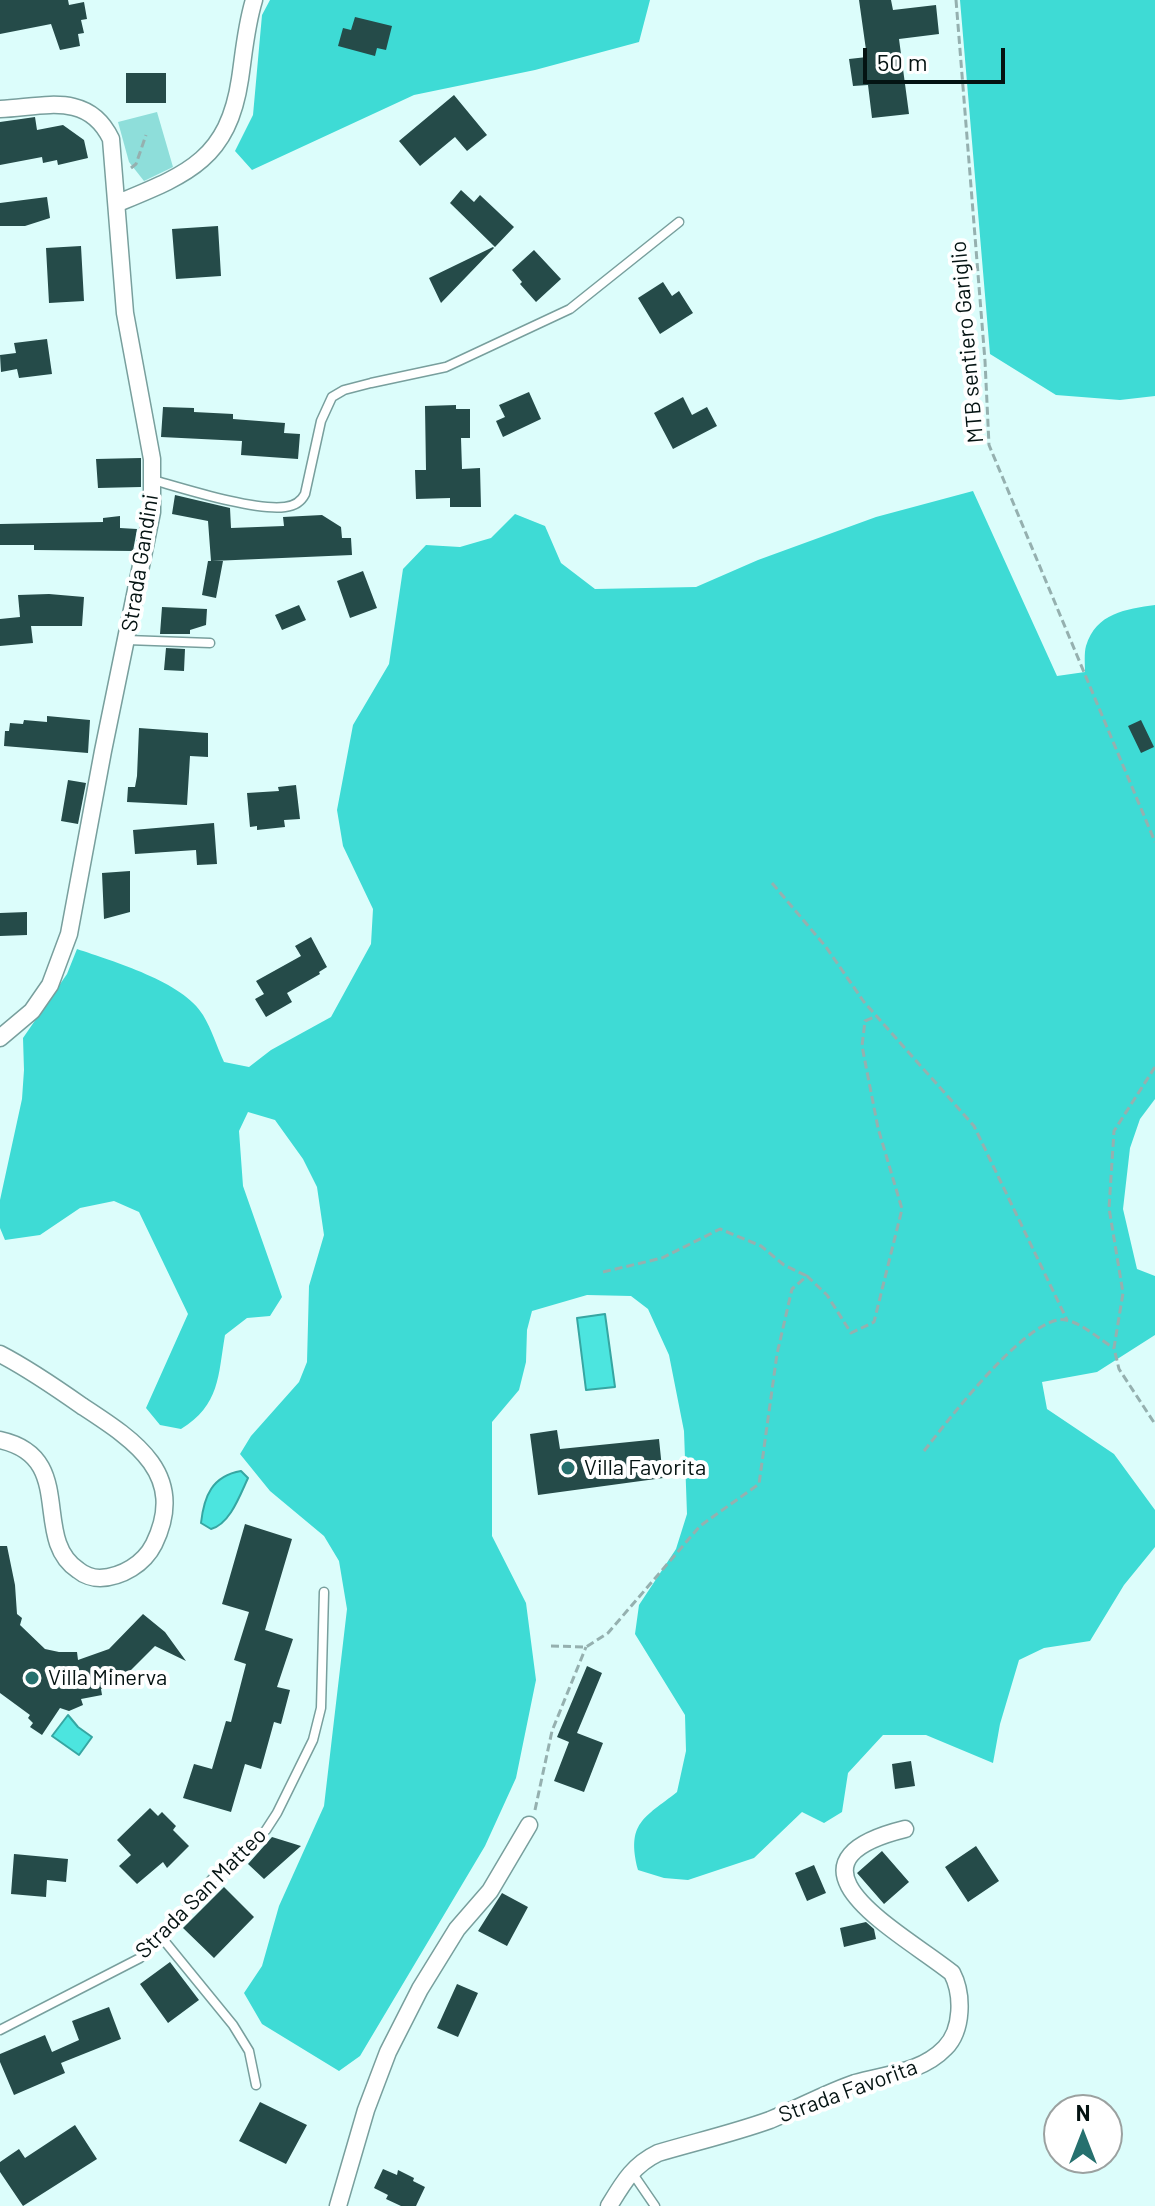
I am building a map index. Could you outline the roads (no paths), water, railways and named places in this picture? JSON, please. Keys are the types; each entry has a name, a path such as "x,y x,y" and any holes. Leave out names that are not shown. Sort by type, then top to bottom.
{"street":[{"path":"118,203 176,179 205,158 218,143 234,110 247,25 254,0"},
{"name":"Strada Gandini","path":"0,109 67,104 82,107 105,126 111,139 125,313 153,480 152,512 69,934 50,985 32,1011 0,1038"},
{"path":"0,1354 122,1432 153,1463 162,1480 165,1496 164,1515 152,1548 121,1575 98,1578 82,1573 67,1562 59,1550 48,1481 40,1464 27,1452 0,1440"},
{"path":"338,2206 366,2110 388,2052 420,1989 457,1929 490,1891 529,1825"},
{"name":"Strada Favorita","path":"609,2206 631,2171 642,2160 769,2120 858,2082 909,2070 947,2047 957,2028 959,2005 957,1982 952,1973 860,1902 848,1886 844,1873 851,1851 860,1844 876,1836 905,1829"}],"lane":[{"path":"153,480 246,503 284,507 302,501 321,421 332,397 344,390 446,367 570,309 679,222"},
{"path":"127,640 210,643"},
{"name":"Strada San Matteo","path":"0,2030 140,1958 162,1938 212,1879 266,1830 313,1740 321,1708 324,1592"},
{"path":"162,1938 233,2025 249,2051 256,2085"},
{"path":"631,2171 655,2206"}],"place":[{"name":"Villa Favorita","path":"568,1468"},
{"name":"Villa Minerva","path":"32,1678"}]}
